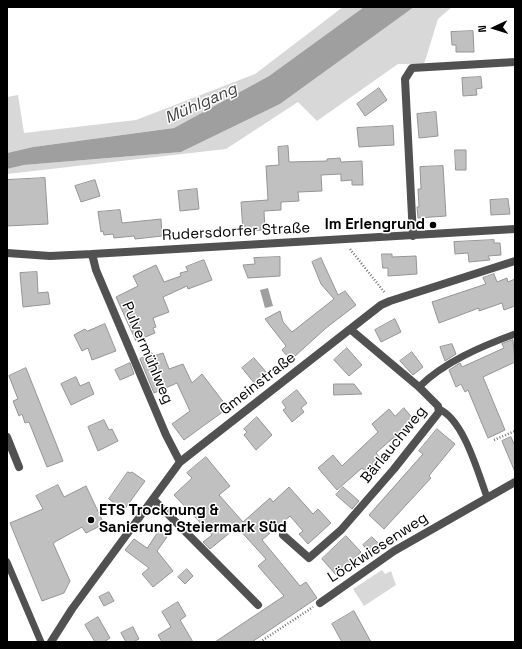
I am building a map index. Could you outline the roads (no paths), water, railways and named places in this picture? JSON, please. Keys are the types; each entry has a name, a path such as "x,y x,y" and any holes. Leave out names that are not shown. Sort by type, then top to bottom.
{"street":[{"path":"413,236 404,78 412,68 515,62"},
{"name":"Rudersdorfer Straße","path":"7,254 50,256 92,254 515,229"},
{"name":"Pulvermühlweg","path":"92,254 96,270 166,435 180,462"},
{"name":"Gmeinstraße","path":"51,642 72,609 180,462 350,329 390,300 515,261"},
{"name":"Bärlauchweg","path":"283,535 309,558 346,525 394,469 435,418 440,409 419,387 350,329"},
{"path":"7,437 19,467"},
{"name":"Löckwiesenweg","path":"320,603 394,551 515,482"},
{"path":"153,499 258,605"}],"lane":[{"path":"419,387 425,381 454,362 493,342 515,334"},
{"path":"440,409 446,412 461,430 487,498"},
{"path":"7,562 41,642"}],"place":[{"name":"Im Erlengrund","path":"433,225"},
{"name":"ETS Trocknung & Sanierung Steiermark Süd","path":"91,520"}],"water label":[{"name":"Mühlgang","path":"201,104"}]}
